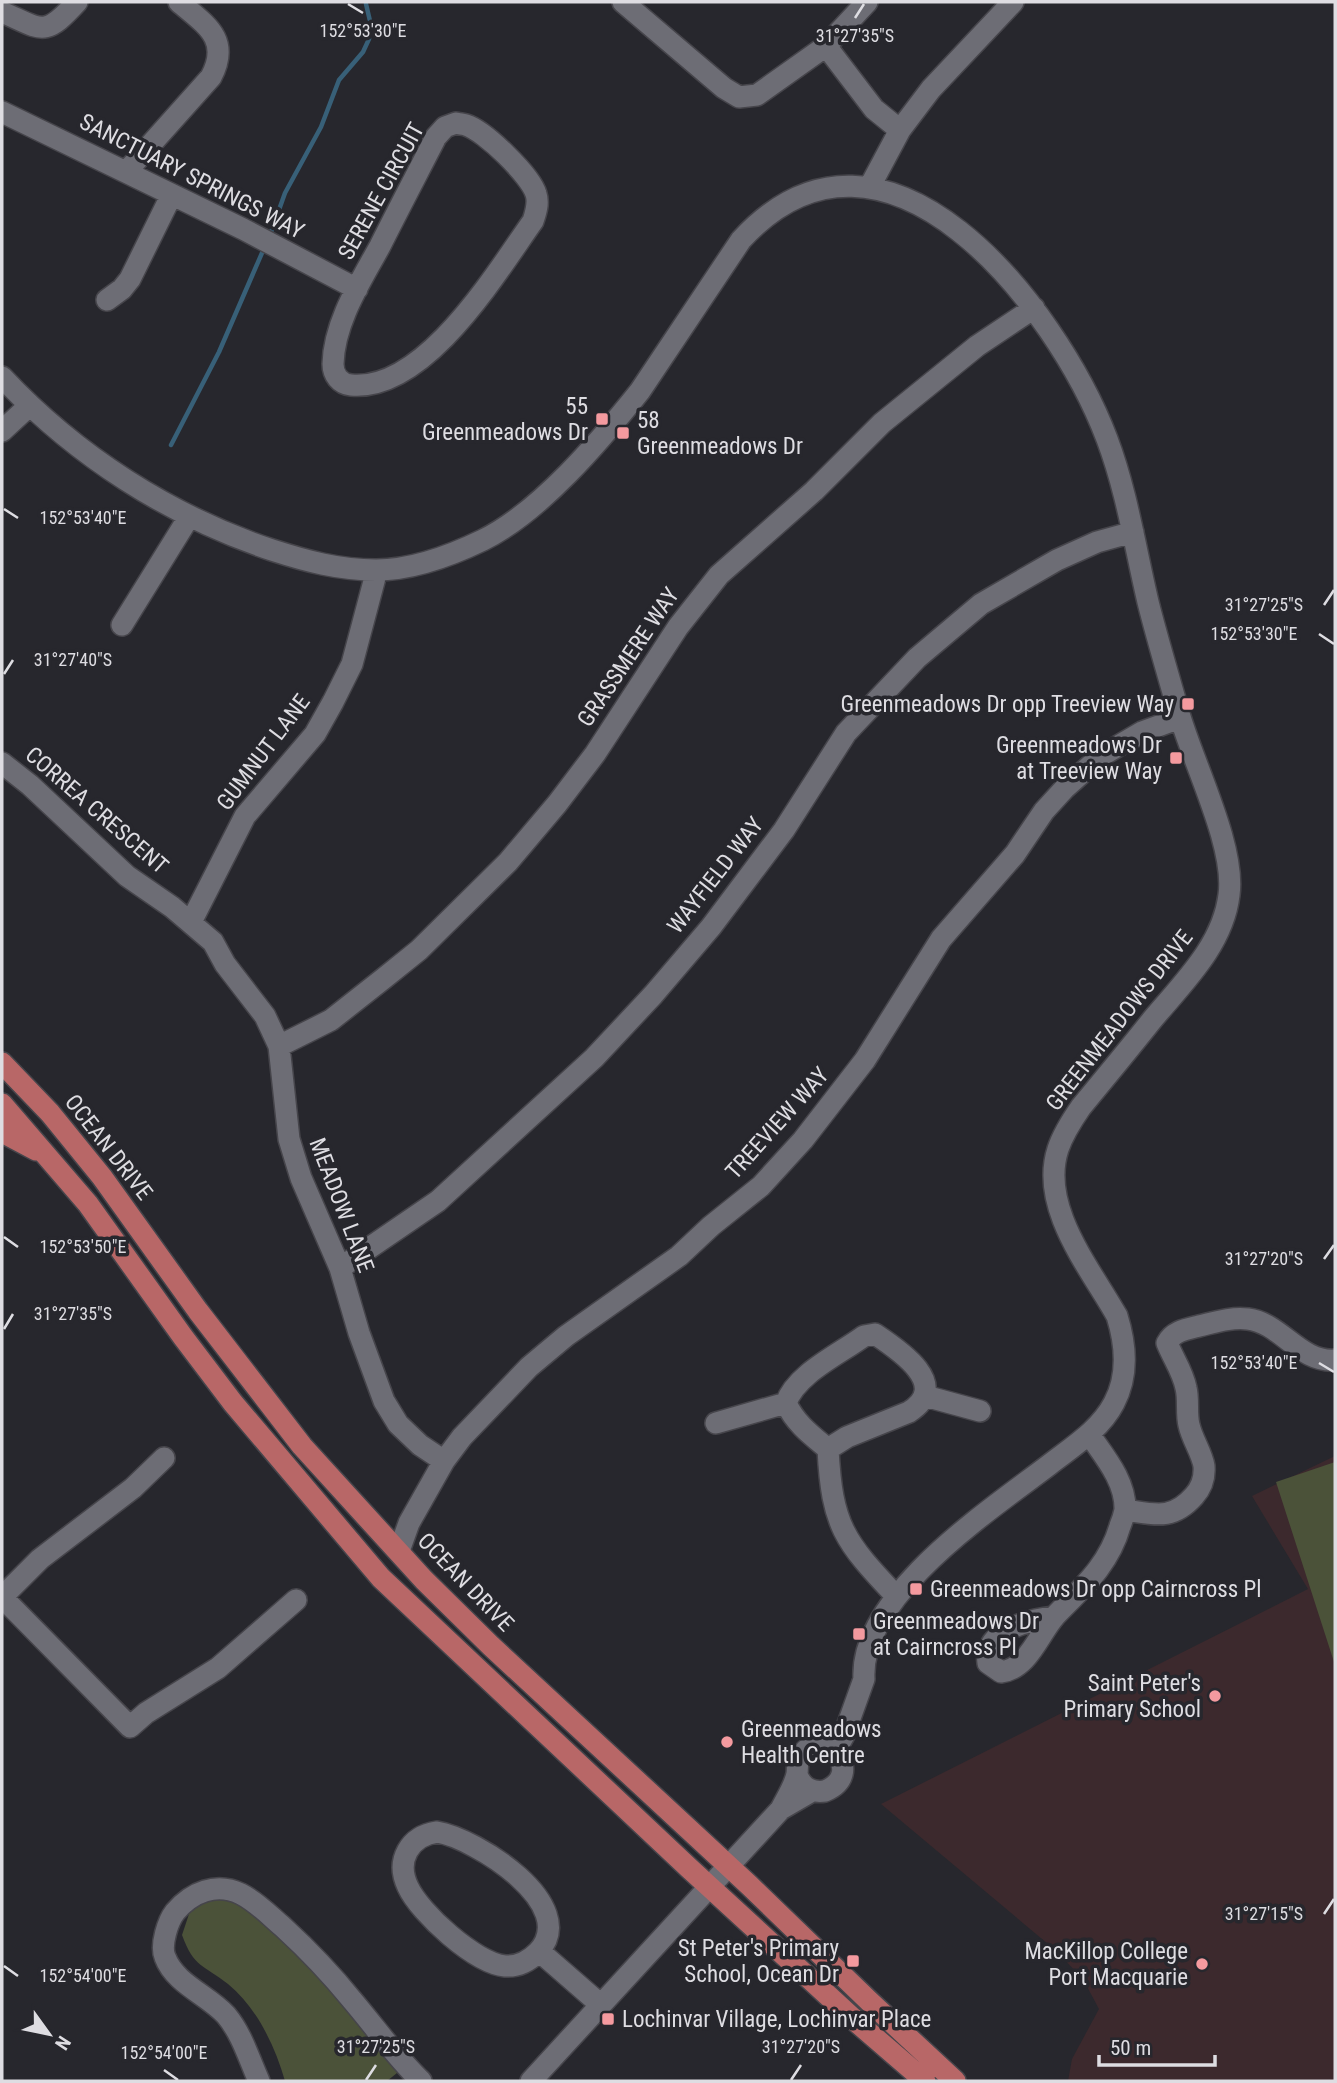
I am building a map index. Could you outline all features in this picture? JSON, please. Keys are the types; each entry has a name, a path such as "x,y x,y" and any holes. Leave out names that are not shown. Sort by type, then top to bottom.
{"main road":[{"name":"OCEAN DRIVE","path":"2,1063 50,1113 102,1177 206,1322 302,1446 424,1580 491,1646 956,2081"},
{"path":"2,1104 88,1204 183,1338 233,1403 381,1578 709,1886 925,2081"},
{"path":"2,1132 47,1156"}],"street":[{"path":"2,12 39,28 46,28 55,24 77,2"},
{"path":"127,172 211,76 219,62 219,43 212,32 179,2"},
{"path":"623,2 724,88 740,97 757,94 826,46 867,2"},
{"path":"870,188 900,130 931,89 1013,2"},
{"path":"826,46 874,108 900,130"},
{"name":"SANCTUARY SPRINGS WAY","path":"2,112 243,229 357,289"},
{"name":"SERENE CIRCUIT","path":"456,123 467,125 480,133 532,183 538,197 533,221 462,319 406,369 379,382 362,386 346,385 336,378 333,365 343,321 357,289 436,137 445,127 456,123"},
{"name":"GREENMEADOWS DRIVE","path":"2,377 29,406 84,450 189,517 308,562 377,570 411,566 458,551 485,539 543,497 622,415 741,240 758,221 782,204 806,193 823,188 870,188 901,195 929,210 1005,273 1059,343 1095,410 1116,466 1180,718 1223,843 1229,870 1230,892 1225,918 1206,954 1081,1107 1067,1127 1057,1150 1054,1174 1059,1212 1117,1316 1126,1354 1115,1402 1089,1434 958,1535 915,1574 896,1596 870,1642 863,1671 854,1678 828,1748"},
{"path":"107,300 130,279 171,196"},
{"name":"GRASSMERE WAY","path":"279,1046 331,1020 383,979 419,950 508,862 595,754 678,627 719,575 814,491 899,408 977,346 1034,308"},
{"path":"2,431 29,406"},
{"path":"122,625 189,517"},
{"name":"WAYFIELD WAY","path":"340,1268 438,1201 594,1058 711,927 783,830 846,733 917,657 981,604 1057,560 1097,542 1133,532"},
{"name":"GUMNUT LANE","path":"191,922 245,816 315,734 333,702 352,664 377,570"},
{"name":"TREEVIEW WAY","path":"399,1551 409,1522 444,1461 462,1437 529,1367 566,1336 679,1256 761,1186 779,1167 832,1105 865,1060 942,939 1015,854 1044,811 1065,788 1101,756 1142,732 1180,718"},
{"name":"CORREA CRESCENT","path":"2,763 30,785 127,876 191,922"},
{"name":"MEADOW LANE","path":"191,922 213,942 225,964 265,1016 279,1046 289,1139 302,1178 340,1268 384,1401 398,1424 420,1445 444,1461"},
{"path":"1125,1510 1171,1514 1197,1493 1204,1480 1204,1464 1188,1422 1186,1385 1167,1343 1170,1336 1232,1318 1250,1319 1277,1331 1314,1357 1335,1360"},
{"path":"828,1449 847,1437 909,1412 918,1406 925,1396 927,1387 918,1369 892,1345 875,1334 864,1336 798,1381 786,1403 792,1416 828,1449 830,1489 836,1515 845,1536 865,1563 896,1596"},
{"path":"925,1396 980,1411"},
{"path":"716,1423 786,1403"},
{"path":"1054,1617 1105,1563 1116,1540 1125,1510 1115,1471 1089,1434"},
{"path":"164,1458 133,1488 40,1559 2,1597 130,1727 146,1713 218,1668 296,1600"},
{"name":"GREENMEADOWS DRIVE","path":"531,2081 781,1809 797,1775 797,1762 803,1752 808,1748 828,1748 842,1763 841,1777 829,1790 812,1791 781,1809"},
{"path":"797,1775 801,1783 812,1791"},
{"path":"437,1832 463,1838 530,1888 540,1899 546,1913 548,1927 545,1941 539,1951 518,1965 504,1966 476,1955 447,1933 409,1890 404,1878 406,1852 414,1841 424,1834 437,1832"},
{"path":"259,2081 243,2043 226,2015 173,1970 164,1955 166,1933 172,1916 195,1894 207,1890 219,1888 241,1894 268,1913 320,1963 421,2081"},
{"path":"539,1951 601,2005"}],"shaded area":[{"name":"Saint Peter's Primary School","path":"1335,1456 1335,2081 1068,2081 1072,2059 1099,2009 1083,1979 1054,1949 881,1804 1308,1589 1252,1496"}],"green space":[{"path":"1335,1462 1335,1665 1276,1482"},
{"path":"206,1896 251,1903 402,2069 387,2081 285,2081 270,2041 248,2004 228,1984 200,1965 186,1946 182,1935 189,1914"}],"waterway":[{"path":"270,235 285,193 321,127 339,80 363,52 369,39 370,21 366,4"},
{"path":"171,445 219,352 265,246"}],"place":[{"name":"55 Greenmeadows Dr","path":"602,419"},
{"name":"58 Greenmeadows Dr","path":"623,433"},
{"name":"Greenmeadows Dr opp Treeview Way","path":"1188,704"},
{"name":"Greenmeadows Dr at Treeview Way","path":"1176,758"},
{"name":"Greenmeadows Dr opp Cairncross Pl","path":"916,1589"},
{"name":"Greenmeadows Dr at Cairncross Pl","path":"859,1634"},
{"name":"Saint Peter's Primary School","path":"1215,1696"},
{"name":"Greenmeadows Health Centre","path":"727,1742"},
{"name":"St Peter's Primary School, Ocean Dr","path":"853,1961"},
{"name":"MacKillop College Port Macquarie","path":"1202,1964"},
{"name":"Lochinvar Village, Lochinvar Place","path":"608,2019"}]}
